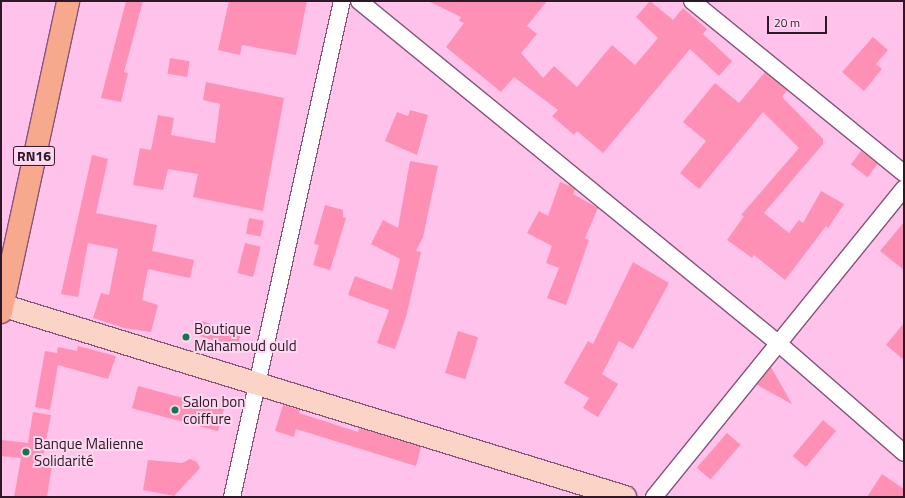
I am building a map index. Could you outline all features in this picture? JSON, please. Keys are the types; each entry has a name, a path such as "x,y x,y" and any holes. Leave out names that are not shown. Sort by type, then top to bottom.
{"main road":[{"name":"RN16","path":"1,307 68,1"},
{"path":"1,307 258,382 625,497"}],"street":[{"path":"232,497 342,1"},
{"path":"359,1 778,343 904,452"},
{"path":"692,1 904,173"},
{"path":"654,497 904,188"}],"building":[{"path":"126,1 143,1 124,72 128,73 121,102 101,98"},
{"path":"229,1 307,1 296,55 242,45 240,55 218,50"},
{"path":"428,1 547,1 527,26 537,34 521,53 543,78 554,66 577,87 612,45 635,65 658,38 636,17 650,1 673,20 683,8 707,29 703,34 732,61 719,76 690,49 603,153 577,131 574,135 552,116 558,110 514,77 501,92 446,47 464,23 459,21 461,17"},
{"path":"873,37 888,50 876,64 882,69 864,91 842,72"},
{"path":"170,58 190,61 187,77 167,74"},
{"path":"765,72 787,90 782,97 823,139 823,144 764,213 789,233 799,220 803,223 821,191 844,204 828,228 826,226 785,280 754,255 752,258 727,240 744,216 741,215 799,148 763,112 699,189 680,173 706,141 683,122 715,83 739,103"},
{"path":"206,82 284,98 263,211 193,197 198,174 168,169 163,190 133,185 140,148 151,150 158,115 174,118 171,135 215,143 220,104 203,100"},
{"path":"410,110 428,115 417,155 385,141 397,112 408,116"},
{"path":"861,151 878,164 868,177 851,165"},
{"path":"92,155 108,159 96,213 157,225 152,251 194,260 190,278 148,269 142,300 158,305 151,332 124,328 93,318 101,293 109,295 118,249 88,243 78,297 61,294"},
{"path":"410,161 438,166 423,237 416,251 421,252 406,317 395,349 377,343 389,310 348,295 355,276 392,290 400,259 371,244 383,220 398,228"},
{"path":"560,182 575,189 573,194 598,208 585,238 589,240 566,305 547,298 559,268 546,263 552,246 527,233 539,211 548,216"},
{"path":"325,205 343,210 343,217 346,218 330,270 313,265 319,245 314,244"},
{"path":"249,218 264,221 261,237 246,234"},
{"path":"904,222 904,270 880,251"},
{"path":"245,243 261,247 253,277 238,273"},
{"path":"633,262 669,283 633,349 619,341 602,374 618,384 598,417 583,408 589,398 564,383 588,341 593,344"},
{"path":"202,321 241,334 236,348 197,335"},
{"path":"904,323 904,360 886,345"},
{"path":"458,331 478,337 465,379 445,373"},
{"path":"78,346 116,356 108,379 58,365 50,410 35,407 45,351 57,353 58,347 77,351"},
{"path":"771,367 792,404 757,385"},
{"path":"138,386 224,409 218,431 132,408"},
{"path":"283,405 300,410 299,413 358,432 359,428 421,447 416,466 296,429 294,437 275,431"},
{"path":"33,412 51,415 43,457 53,459 47,497 14,497 21,458 1,456 2,440 28,443"},
{"path":"823,420 836,431 806,467 793,456"},
{"path":"727,433 741,445 710,480 697,468"},
{"path":"190,459 197,462 200,468 174,496 143,490 148,460 182,463"},
{"path":"882,474 904,489 904,497 867,497"}],"place":[{"name":"Boutique Mahamoud ould","path":"186,337"},
{"name":"Salon bon coiffure","path":"175,410"},
{"name":"Banque Malienne Solidarité","path":"26,452"}]}
